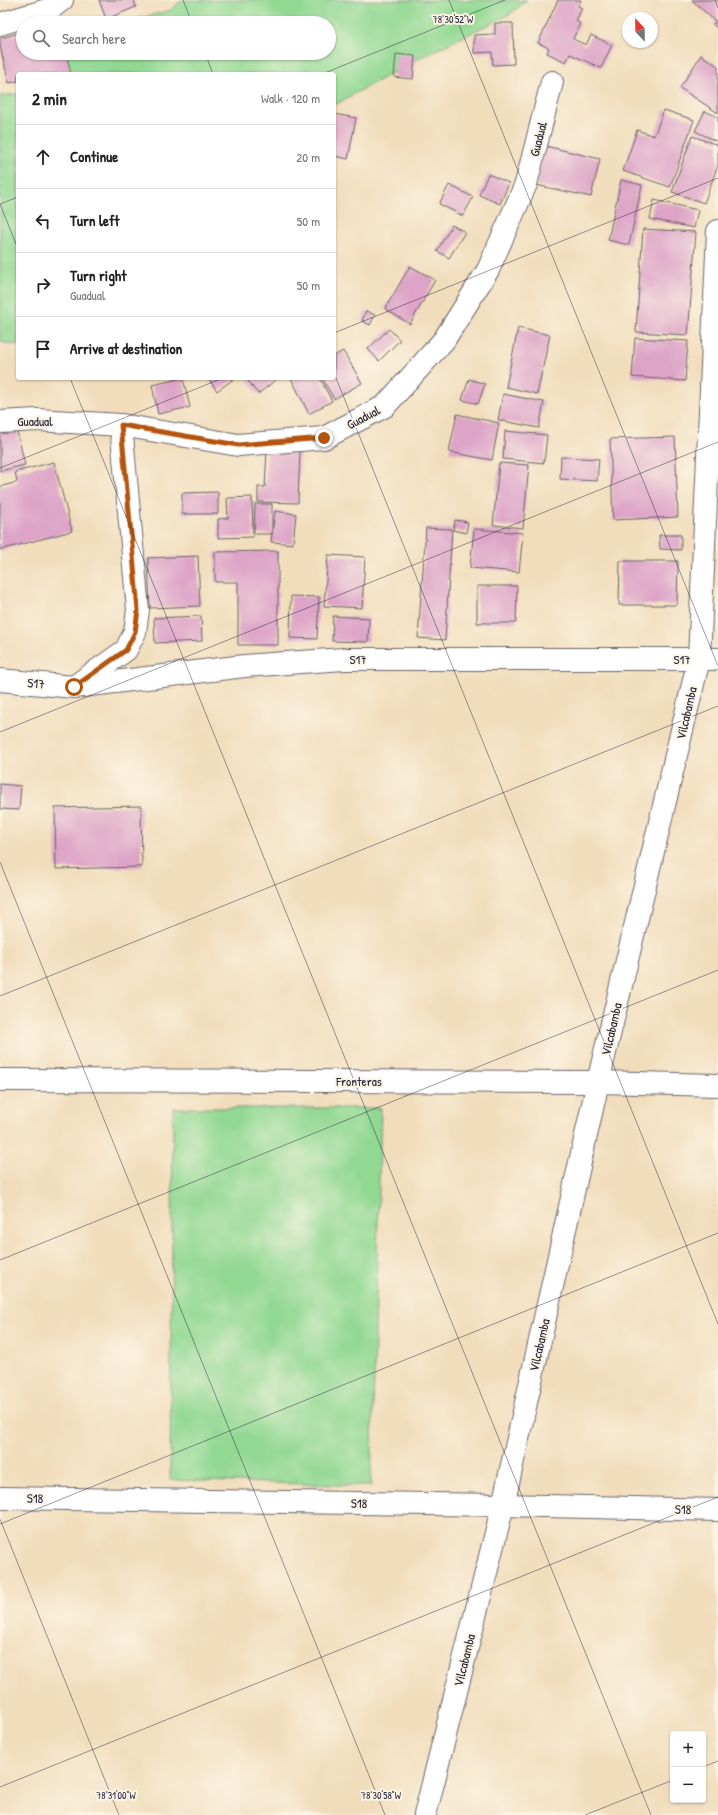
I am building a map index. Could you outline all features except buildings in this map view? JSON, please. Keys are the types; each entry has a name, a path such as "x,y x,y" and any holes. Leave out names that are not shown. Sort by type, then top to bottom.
{"street":[{"path":"27,16 50,9 62,0"},
{"path":"0,24 16,19"},
{"name":"Guadual","path":"0,422 37,420 121,425 238,445 324,438 385,406 444,340 488,270 526,184 552,82"},
{"name":"Vilcabamba","path":"425,1815 503,1505 598,1082 709,659 718,234"},
{"path":"74,687 126,650 135,632 138,610 121,425"},
{"name":"S17","path":"0,680 74,687 244,666 344,659 709,659"},
{"name":"Fronteras","path":"0,1080 598,1082 718,1086"},
{"name":"S18","path":"0,1498 503,1505 718,1510"}],"green space":[{"path":"182,0 527,0 510,14 419,58 336,104 336,72 51,72 60,60 336,60 336,16 148,16 171,10"},
{"path":"16,94 16,345 0,342 0,96"},
{"path":"173,1108 381,1108 371,1486 170,1480"}],"route":[{"path":"74,687 126,650 135,632 138,610 121,425 238,445 324,438"}]}
